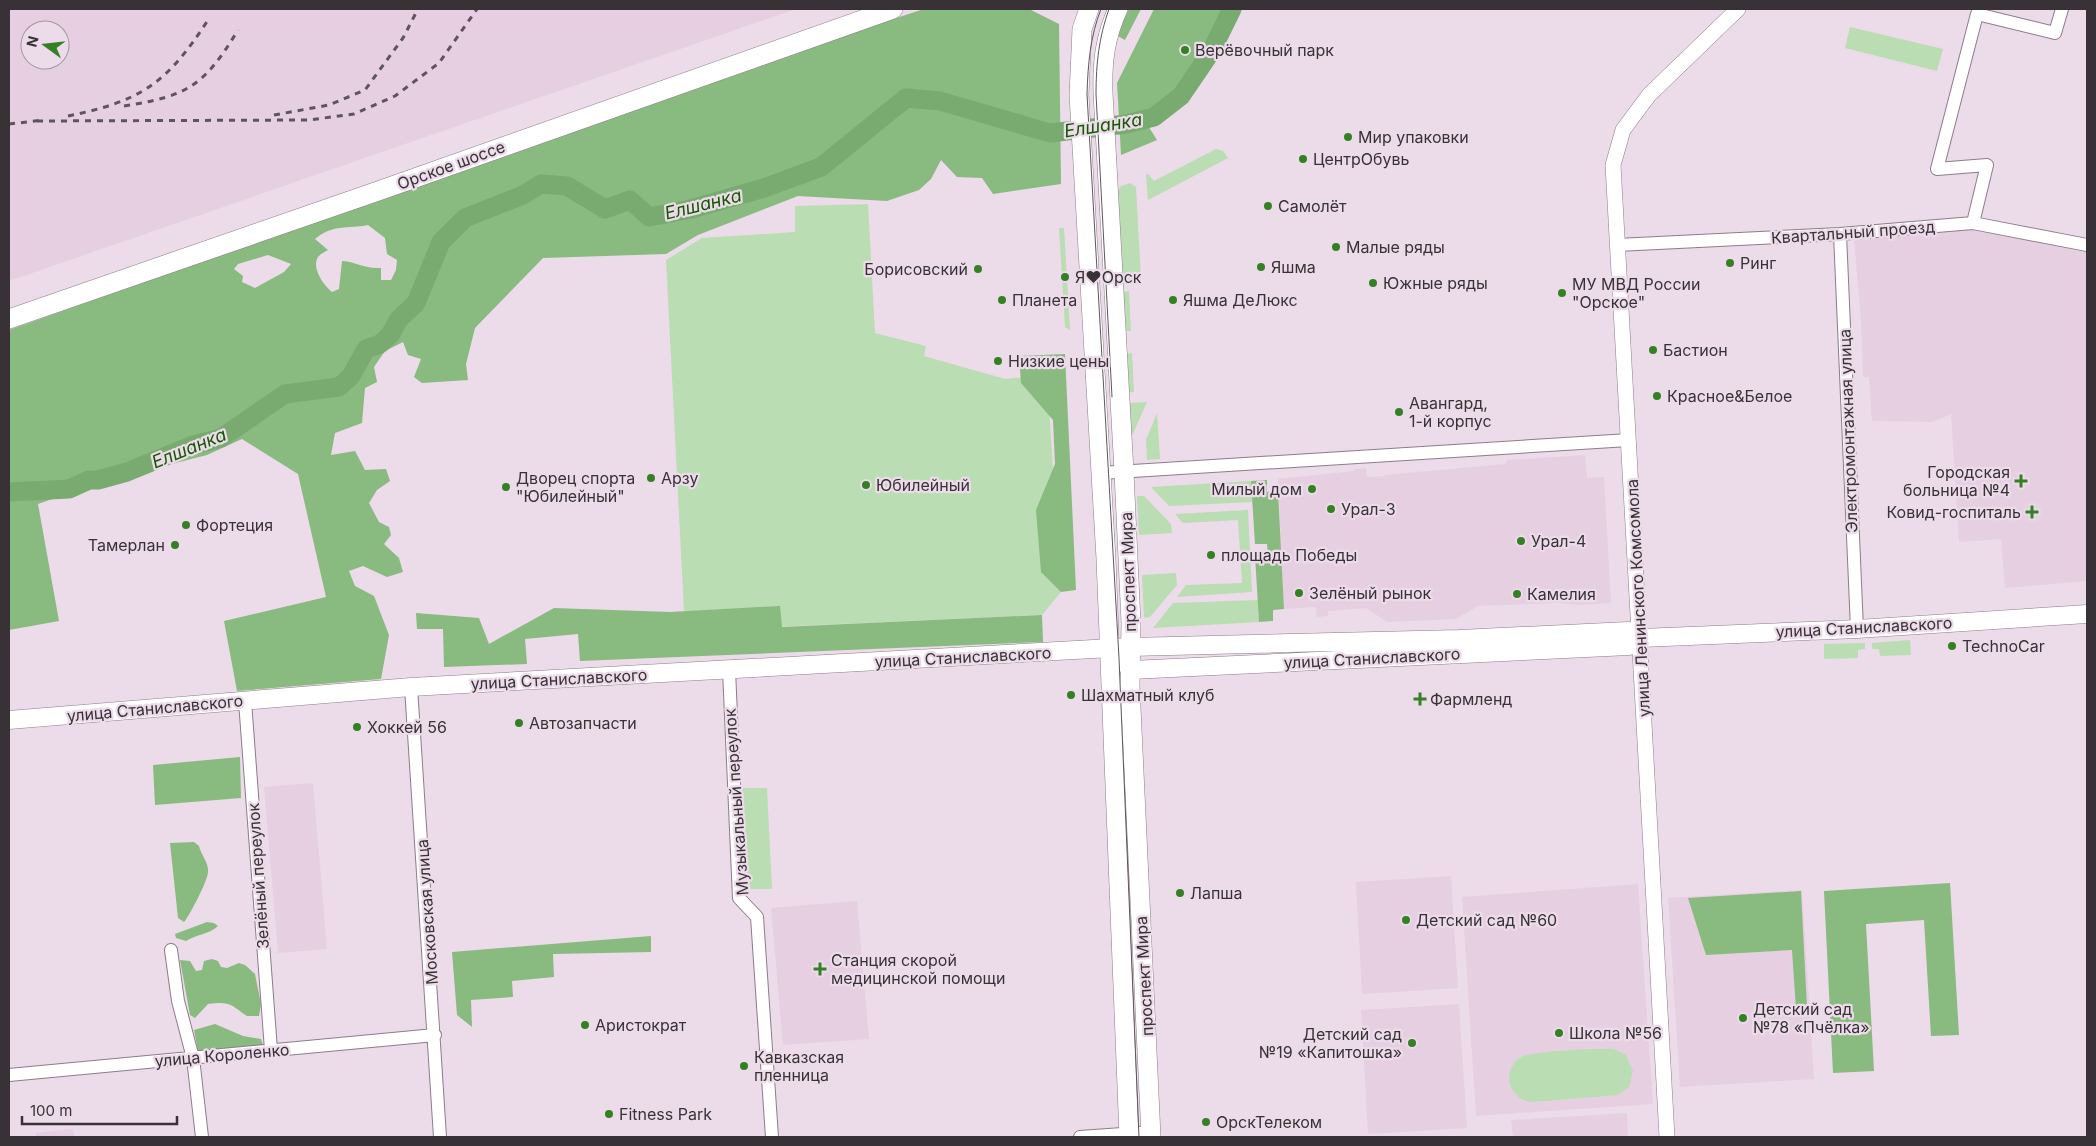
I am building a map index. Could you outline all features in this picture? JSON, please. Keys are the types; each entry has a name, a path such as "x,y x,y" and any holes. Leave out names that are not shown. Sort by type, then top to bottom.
{"main road":[{"name":"Орское шоссе","path":"9,318 381,190 892,9"},
{"path":"1076,9 1082,29"},
{"name":"проспект Мира","path":"1089,9 1082,29 1080,95 1110,649 1114,800 1129,1135"},
{"name":"проспект Мира","path":"1118,9 1108,30 1102,60 1124,472 1130,686 1151,1134"},
{"name":"улица Станиславского","path":"9,720 412,688 1130,647 1459,639 1628,631 1641,638 1857,629 2087,614"},
{"name":"улица Станиславского","path":"1131,670 1629,646 1641,638"},
{"path":"1110,649 1131,670"}],"street":[{"name":"улица Ленинского Комсомола","path":"1667,1137 1641,638 1613,165 1623,130 1649,95 1738,9"},
{"path":"1973,223 1987,165 1937,169 1977,14 2056,33 2062,9"},
{"name":"Квартальный проезд","path":"1617,245 1840,234 1973,223 2087,245"},
{"name":"Электромонтажная улица","path":"1840,234 1857,629"},
{"path":"1101,473 1629,440"},
{"name":"Музыкальный переулок","path":"729,670 739,898 757,917 772,1137"},
{"name":"Московская улица","path":"412,688 440,1137"},
{"name":"Зелёный переулок","path":"245,701 271,1050"},
{"path":"1114,800 1136,800"},
{"path":"1116,837 1138,836"},
{"path":"1120,941 1142,940"},
{"path":"171,950 178,1001 193,1058 202,1137"},
{"name":"улица Короленко","path":"9,1075 435,1034"},
{"path":"1127,1100 1149,1099"},
{"path":"1080,1137 1151,1134"}],"shaded area":[{"path":"9,9 796,9 9,281"},
{"path":"1974,228 2087,250 2087,581 2005,588 2001,539 1959,542 1951,414 1932,422 1872,421 1869,377 1863,377 1861,321 1854,238"},
{"path":"1585,455 1587,478 1604,477 1611,603 1478,606 1456,619 1387,622 1366,608 1328,611 1328,616 1317,617 1316,607 1284,609 1278,479 1366,468 1367,477 1384,476 1505,464 1507,460"},
{"path":"313,783 327,949 278,953 264,787"},
{"name":"Детский сад №60","path":"1451,876 1458,988 1362,994 1356,882"},
{"name":"Школа №56","path":"1638,884 1653,1104 1476,1116 1462,897"},
{"name":"Детский сад №78 «Пчёлка»","path":"1802,890 1814,1079 1680,1087 1668,898"},
{"name":"Станция скорой медицинской помощи","path":"857,901 869,1039 783,1045 771,908"},
{"name":"Детский сад №19 «Капитошка»","path":"1459,1004 1467,1128 1368,1134 1361,1010"},
{"path":"1627,1113 1628,1137 1513,1137 1511,1120"},
{"path":"73,1129 74,1137 36,1137 36,1133"}],"green space":[{"path":"924,9 1029,9 1059,24 1061,184 993,194 982,178 957,177 941,160 931,179 919,190 887,201 798,196 698,235 666,254 543,258 475,328 466,364 468,380 422,383 414,377 421,359 408,355 403,342 385,351 374,367 377,382 365,388 362,423 335,433 331,455 355,451 365,470 386,469 390,481 377,490 369,503 379,522 389,527 391,535 384,544 399,558 403,572 387,577 363,566 349,571 355,586 374,596 389,635 381,679 237,691 224,621 326,597 298,474 242,439 207,455 104,481 38,504 59,621 9,630 9,330 813,45","holes":["368,225 385,238 387,254 397,260 396,270 391,280 381,280 381,268 342,261 339,289 332,292 325,286 316,266 318,257 328,250 315,239 334,229","268,255 291,264 284,272 255,288 242,282 243,276 234,269 238,264"]},
{"path":"1129,9 1141,9 1125,40 1116,35"},
{"path":"1154,9 1228,9 1188,79 1147,124 1157,140 1121,155 1117,83"},
{"path":"1850,27 1943,49 1937,71 1845,48"},
{"path":"1216,149 1223,151 1228,158 1148,200 1146,175 1148,174 1154,181"},
{"path":"1130,183 1136,187 1141,279 1136,283 1123,284 1117,193 1121,186"},
{"name":"Юбилейный","path":"868,204 875,333 926,346 924,356 1005,379 1047,375 1061,592 1042,615 685,631 666,260 702,238 795,232 795,206"},
{"path":"1059,228 1064,228 1070,330 1065,327"},
{"path":"1129,291 1131,331 1126,331 1123,292"},
{"path":"1132,353 1134,392 1129,392 1127,354"},
{"path":"1065,354 1076,590 1061,592 1041,572 1036,510 1055,464 1053,420 1021,383 1019,356"},
{"path":"1147,402 1131,438 1130,403"},
{"path":"1157,413 1160,459 1147,460 1146,440"},
{"path":"1267,480 1267,492 1278,491 1284,609 1273,610 1273,621 1259,622 1255,556 1268,555 1267,544 1255,544 1251,481"},
{"path":"1251,481 1252,502 1169,506 1151,487"},
{"path":"1137,496 1144,496 1171,524 1172,533 1139,535"},
{"path":"1248,510 1252,592 1177,597 1186,585 1242,583 1238,520 1183,523 1175,514"},
{"path":"1176,573 1177,585 1150,617 1144,618 1142,575"},
{"path":"1258,600 1259,622 1153,628 1173,603"},
{"path":"780,606 782,627 1042,615 1043,642 580,661 578,634 525,639 527,664 444,667 443,629 417,629 416,613 479,618 489,644 554,608 670,612"},
{"path":"1910,640 1911,655 1880,656 1879,649 1872,649 1872,643"},
{"path":"1865,643 1865,649 1858,650 1858,658 1824,659 1824,644"},
{"path":"240,757 241,798 155,805 153,765"},
{"path":"738,788 767,788 772,889 745,889"},
{"path":"194,842 199,846 208,872 198,898 184,922 178,918 170,843"},
{"path":"1950,883 1959,1035 1931,1036 1924,920 1866,924 1874,1071 1833,1073 1824,891"},
{"path":"1801,891 1807,1008 1796,1009 1792,950 1706,955 1688,898"},
{"path":"207,922 218,926 186,941 176,938 175,934"},
{"path":"651,936 651,952 553,954 554,977 512,981 513,997 471,1000 472,1027 457,1015 452,952"},
{"path":"212,959 218,961 221,967 227,968 239,963 245,965 255,974 261,1004 259,1016 247,1016 226,1003 208,1004 195,1018 190,1015 180,960 190,961 196,971 202,970 204,961"},
{"path":"215,1024 243,1036 261,1039 263,1045 198,1051 194,1030"},
{"path":"1614,1049 1626,1055 1633,1071 1629,1087 1618,1095 1532,1102 1520,1098 1511,1087 1509,1079 1510,1070 1521,1057 1552,1052"}],"waterway":[{"name":"Елшанка","path":"9,492 69,489 89,480 98,480 127,472 193,445 221,438 285,394 339,387 351,376 366,349 380,344 390,335 399,319 416,303 441,242 465,218 523,195 541,184 567,186 605,209 630,200 649,217 691,209 764,188 821,167 906,98 940,101 1050,133 1126,124 1154,117 1181,96 1211,52 1232,9"}],"tram line":[{"path":"1101,9 1090,51 1087,94 1119,658 1139,1137"},
{"path":"1109,9 1099,50 1096,94 1112,397"}],"railway":[{"path":"274,115 329,105 365,90 403,38 418,9"},
{"path":"37,121 309,120 354,114 395,96 439,63 477,9"},
{"path":"68,116 115,104 134,96 150,86 179,59 208,20"},
{"path":"124,106 164,98 192,85 215,64 238,30"},
{"path":"9,124 44,120"}],"place":[{"name":"Верёвочный парк","path":"1185,50"},
{"name":"Мир упаковки","path":"1348,137"},
{"name":"ЦентрОбувь","path":"1303,159"},
{"name":"Самолёт","path":"1268,206"},
{"name":"Малые ряды","path":"1336,247"},
{"name":"Ринг","path":"1730,263"},
{"name":"Яшма","path":"1261,267"},
{"name":"Борисовский","path":"978,269"},
{"name":"Я❤Орск","path":"1065,277"},
{"name":"Южные ряды","path":"1373,283"},
{"name":"МУ МВД России \"Орское\"","path":"1562,293"},
{"name":"Планета","path":"1002,300"},
{"name":"Яшма ДеЛюкс","path":"1173,300"},
{"name":"Бастион","path":"1653,350"},
{"name":"Низкие цены","path":"998,361"},
{"name":"Красное&Белое","path":"1657,396"},
{"name":"Авангард, 1-й корпус","path":"1399,412"},
{"name":"Арзу","path":"651,478"},
{"name":"Городская больница №4","path":"2021,481"},
{"name":"Юбилейный","path":"866,485"},
{"name":"Дворец спорта \"Юбилейный\"","path":"506,487"},
{"name":"Милый дом","path":"1312,489"},
{"name":"Урал-3","path":"1331,509"},
{"name":"Ковид-госпиталь","path":"2032,512"},
{"name":"Фортеция","path":"186,525"},
{"name":"Урал-4","path":"1521,541"},
{"name":"Тамерлан","path":"175,545"},
{"name":"площадь Победы","path":"1211,555"},
{"name":"Зелёный рынок","path":"1299,593"},
{"name":"Камелия","path":"1517,594"},
{"name":"TechnoCar","path":"1952,646"},
{"name":"Шахматный клуб","path":"1071,695"},
{"name":"Фармленд","path":"1420,699"},
{"name":"Автозапчасти","path":"519,723"},
{"name":"Хоккей 56","path":"357,727"},
{"name":"Лапша","path":"1180,893"},
{"name":"Детский сад №60","path":"1406,920"},
{"name":"Станция скорой медицинской помощи","path":"820,969"},
{"name":"Детский сад №78 «Пчёлка»","path":"1743,1018"},
{"name":"Аристократ","path":"585,1025"},
{"name":"Школа №56","path":"1559,1033"},
{"name":"Детский сад №19 «Капитошка»","path":"1412,1043"},
{"name":"Кавказская пленница","path":"744,1066"},
{"name":"Fitness Park","path":"609,1114"},
{"name":"ОрскТелеком","path":"1206,1122"}]}
